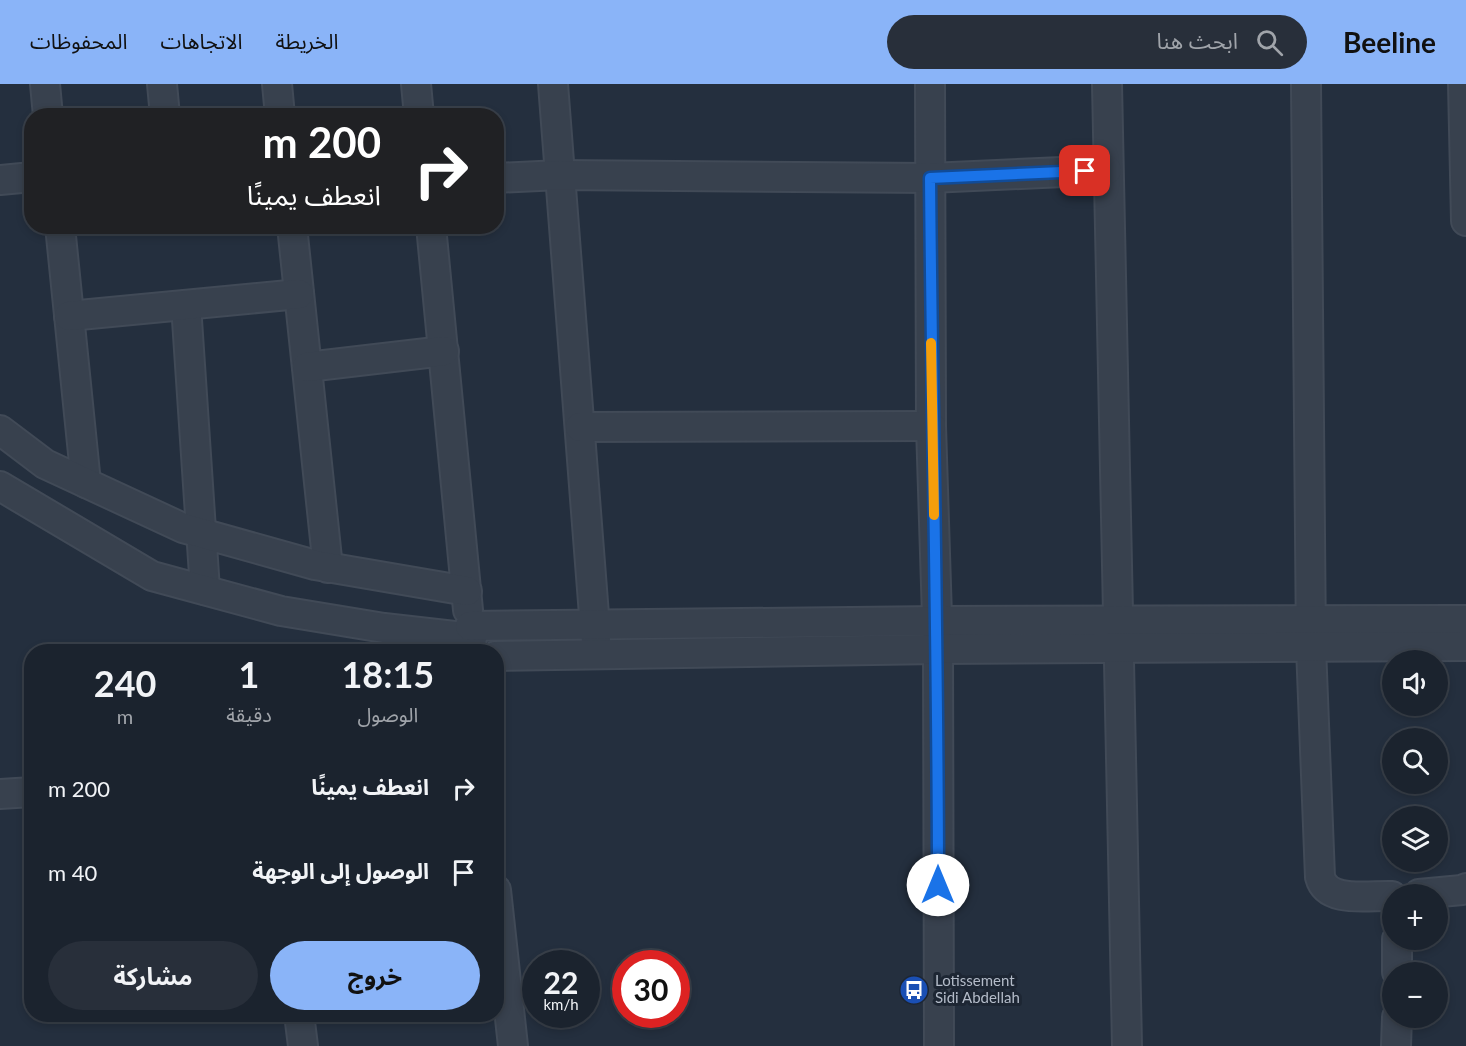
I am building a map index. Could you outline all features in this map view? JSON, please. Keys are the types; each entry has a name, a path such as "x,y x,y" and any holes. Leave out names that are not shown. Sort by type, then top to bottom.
{"street":[{"path":"45,84 47,108"},
{"path":"162,84 164,108"},
{"path":"277,84 279,108"},
{"path":"416,84 418,108"},
{"path":"553,84 597,654"},
{"path":"930,84 931,426 938,621 939,1046"},
{"path":"1107,84 1127,1046"},
{"path":"1306,84 1312,634 1323,887 1332,895 1382,896"},
{"path":"1463,84 1466,221"},
{"path":"504,178 930,178 1107,170"},
{"path":"0,180 24,178"},
{"path":"61,234 86,483"},
{"path":"293,234 328,568"},
{"path":"432,234 472,638"},
{"path":"69,316 299,294"},
{"path":"186,305 205,590"},
{"path":"307,366 444,351"},
{"path":"580,427 931,426"},
{"path":"0,430 45,464 183,528 328,568 467,591"},
{"path":"0,486 152,576 281,611 384,628 472,638 596,623 1119,620 1466,646"},
{"path":"504,656 938,649 1120,650 1466,620"},
{"path":"0,794 24,792"},
{"path":"1448,890 1466,888"},
{"path":"504,994 513,1046"},
{"path":"300,1022 303,1046"},
{"path":"1396,1028 1396,1046"}],"slow traffic":[{"path":"931,343 934,515"}],"place":[{"name":"Lotissement Sidi Abdellah","path":"914,990"}],"route":[{"path":"938,885 938,649 931,426 930,178 1085,171"}]}
